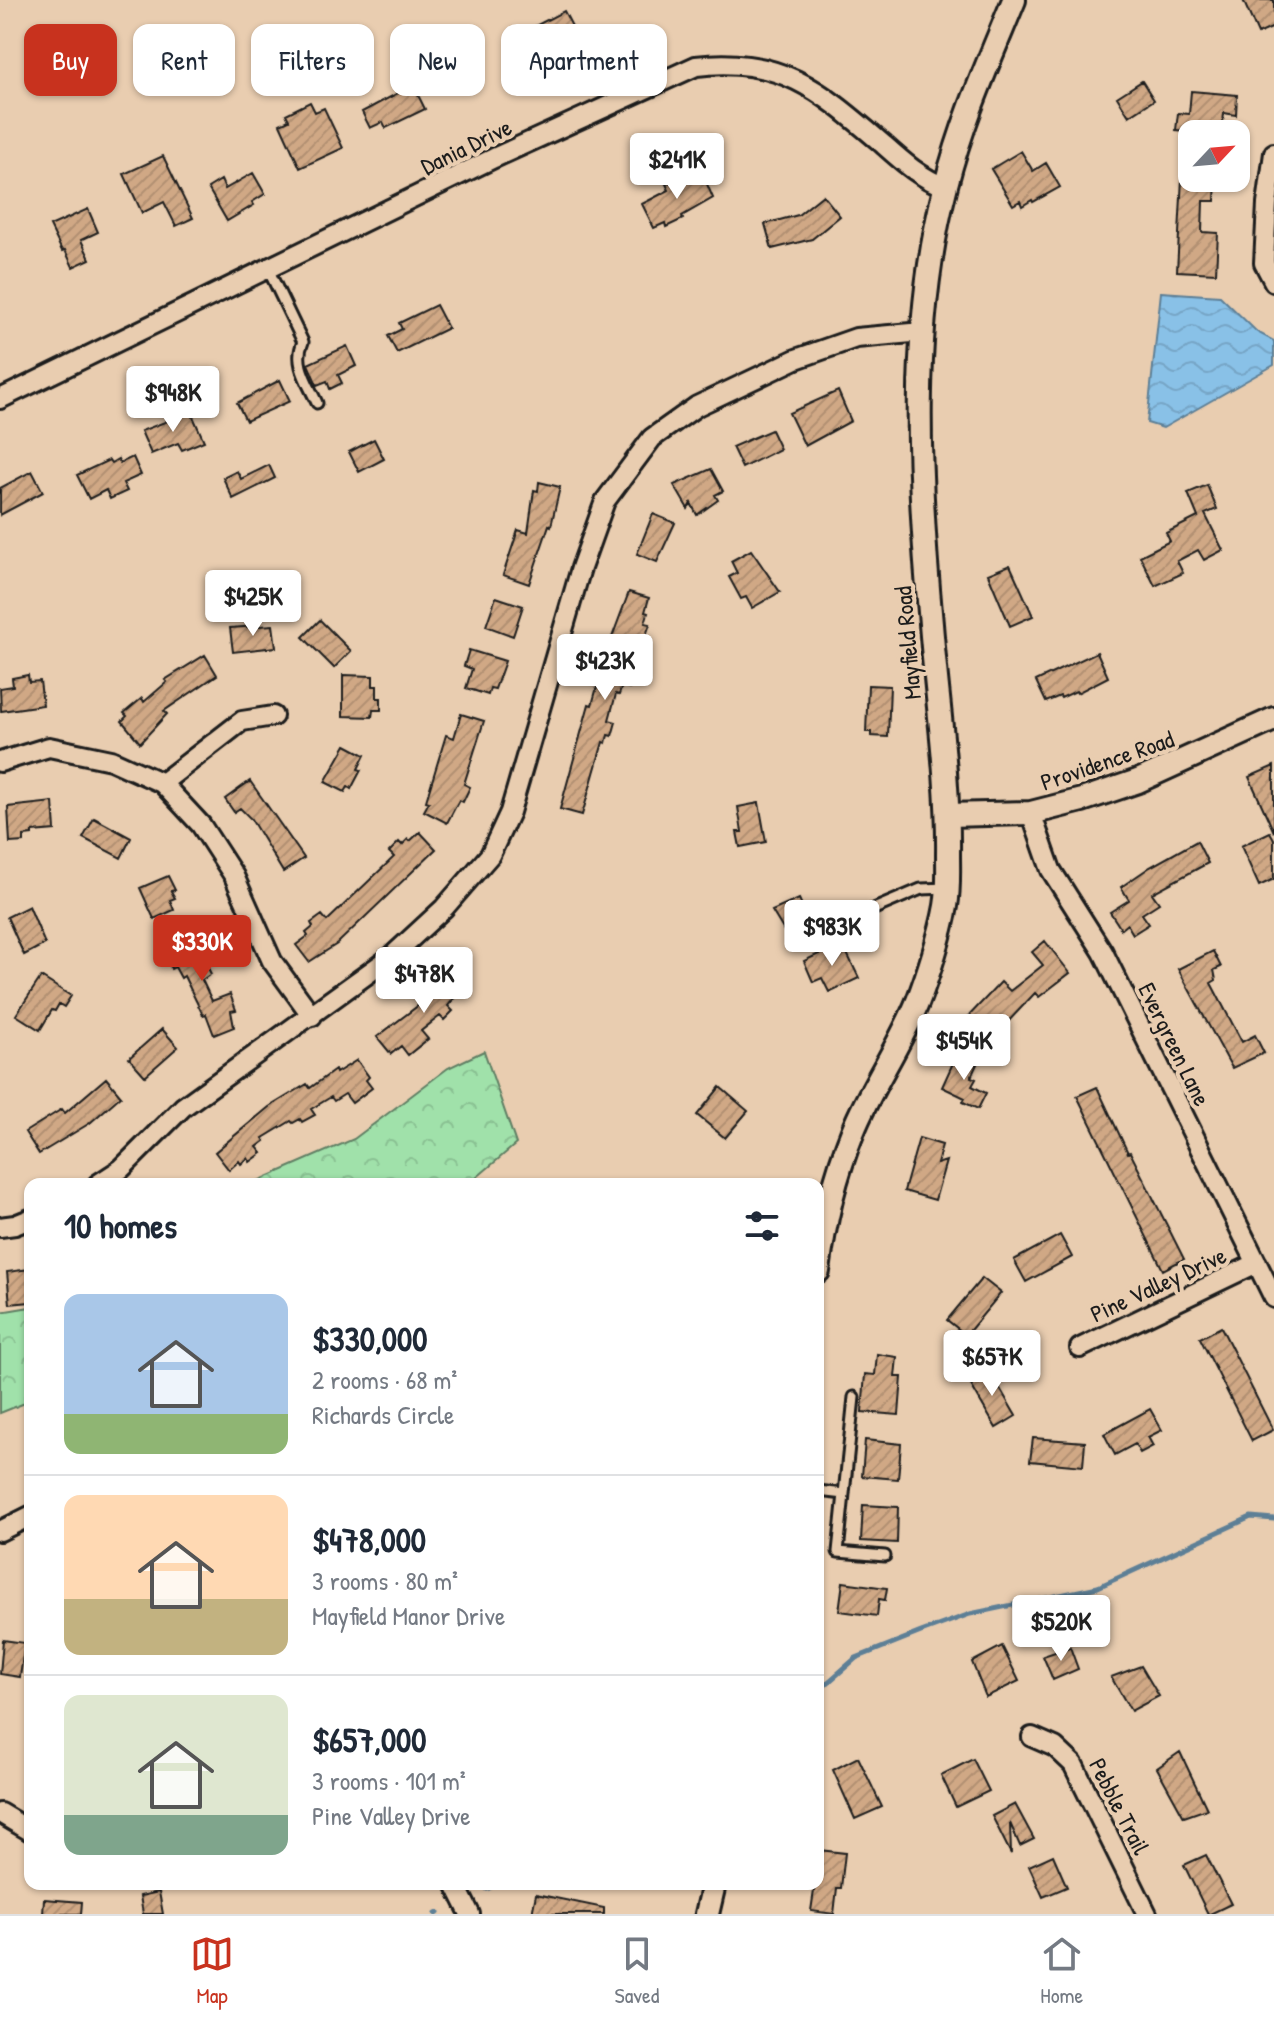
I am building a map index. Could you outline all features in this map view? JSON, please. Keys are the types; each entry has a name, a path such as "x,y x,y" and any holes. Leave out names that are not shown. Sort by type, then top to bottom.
{"street":[{"name":"Mayfield Road","path":"824,1225 833,1187 854,1129 918,1001 946,907 948,815 926,539 920,379 923,332 927,282 945,187 967,116 1014,0"},
{"name":"Dania Drive","path":"0,399 494,158 696,66 752,65 797,79 839,107 916,173 945,187"},
{"path":"1274,153 1264,263 1274,282"},
{"path":"107,1178 121,1169 183,1107 391,957 444,908 490,855 510,812 581,568 605,501 652,438 697,406 796,359 856,338 923,332"},
{"path":"162,783 242,721 273,716"},
{"name":"Providence Road","path":"948,815 1031,813 1138,781 1274,719"},
{"path":"0,762 49,747 111,760 162,783 201,825 218,850 234,876 272,961 312,1016"},
{"name":"Evergreen Lane","path":"1031,813 1051,870 1103,952 1274,1298"},
{"path":"0,1227 24,1221"},
{"name":"Pine Valley Drive","path":"1080,1348 1257,1263"},
{"path":"0,1531 24,1519"},
{"name":"Pebble Trail","path":"1032,1737 1055,1747 1073,1764 1147,1914"},
{"path":"0,1813 24,1827"},
{"path":"458,1890 470,1914"},
{"path":"707,1914 713,1890"}],"lane":[{"path":"268,269 303,342 299,349 299,364 317,403"},
{"path":"827,929 921,889 948,888"},
{"path":"854,1397 838,1552 885,1556"},
{"path":"824,1492 844,1494"}],"green space":[{"path":"484,1051 516,1144 476,1178 265,1178 354,1139 448,1068"},
{"path":"24,1308 24,1403 0,1413 0,1312"}],"water":[{"path":"1161,292 1220,296 1257,332 1274,341 1274,365 1163,428 1147,423"}],"building":[{"path":"1243,0 1274,0 1274,27 1258,34"},
{"path":"564,11 571,24 539,24"},
{"path":"1142,81 1154,100 1129,116 1117,97"},
{"path":"1191,91 1237,95 1236,115 1224,113 1223,120 1178,120 1176,130 1178,113 1189,114"},
{"path":"392,96 418,96 425,109 386,128 383,122 370,128 362,112"},
{"path":"310,102 315,112 324,108 343,148 300,168 280,124 289,120 286,114"},
{"path":"1021,151 1033,171 1046,163 1060,187 1022,206 1020,201 1013,205 991,169"},
{"path":"163,156 193,218 176,226 164,202 142,213 124,174"},
{"path":"253,173 265,194 252,202 254,205 227,221 208,188 221,180 225,189"},
{"path":"687,174 695,181 704,177 713,198 682,216 683,219 666,227 665,223 654,228 642,204 669,190 666,184"},
{"path":"1181,192 1215,192 1215,201 1203,201 1202,232 1218,233 1216,273 1177,271"},
{"path":"823,195 840,216 812,239 772,249 765,224 798,215"},
{"path":"88,209 98,232 81,240 90,259 73,267 50,226"},
{"path":"436,305 448,328 397,353 388,336 402,329 399,323"},
{"path":"347,346 356,366 338,375 342,383 330,389 327,381 317,385 308,364"},
{"path":"280,380 290,401 246,421 237,403"},
{"path":"838,391 851,421 805,446 789,413"},
{"path":"191,412 204,441 182,450 178,443 151,454 141,431"},
{"path":"771,430 780,449 742,468 732,447"},
{"path":"374,439 384,459 359,472 349,452"},
{"path":"133,457 141,475 123,483 127,491 110,499 106,490 89,499 77,475 109,460 111,463 118,459 120,463"},
{"path":"269,465 275,478 233,499 223,478 237,471 241,479"},
{"path":"711,469 723,491 715,495 718,500 697,515 691,503 688,509 674,485"},
{"path":"32,471 43,492 0,515 0,488"},
{"path":"539,482 560,487 551,526 529,584 503,575 518,530 528,533 534,490 538,491"},
{"path":"1207,485 1217,509 1205,514 1223,550 1204,560 1198,550 1177,561 1183,573 1155,586 1140,556 1170,541 1166,533 1198,517 1188,493"},
{"path":"653,514 675,523 657,562 637,554"},
{"path":"751,550 780,592 752,608 746,597 741,599 729,577 737,573 731,561"},
{"path":"1010,565 1033,616 1010,626 988,574"},
{"path":"629,592 649,598 645,623 650,624 645,638 634,637 625,672 634,674 630,688 622,686 619,695 616,694 609,720 616,722 612,736 608,735 606,743 603,742 582,815 560,809 589,704 592,705 608,648"},
{"path":"496,597 523,606 513,636 486,626"},
{"path":"320,620 351,651 334,668 303,637"},
{"path":"273,625 276,647 233,652 230,628"},
{"path":"469,650 505,661 495,689 490,688 488,695 466,688 472,669 464,666"},
{"path":"1097,652 1108,677 1077,693 1046,702 1036,681"},
{"path":"205,655 217,675 164,711 167,714 140,743 122,721 127,716 124,713 142,698 144,702 167,682 165,680"},
{"path":"28,675 29,682 40,681 43,705 1,711 0,688 13,686 12,678"},
{"path":"343,675 373,676 377,698 381,698 381,710 373,710 372,717 343,716"},
{"path":"868,685 890,686 888,737 871,736 871,732 866,732"},
{"path":"461,714 484,721 464,784 470,787 447,823 424,811 446,735 454,738"},
{"path":"346,745 365,755 351,789 348,787 345,792 325,782"},
{"path":"1274,766 1274,832 1249,777"},
{"path":"250,781 304,858 283,872 251,819 240,808 234,812 225,799"},
{"path":"53,802 55,830 32,832 32,835 24,836 24,842 10,843 8,807"},
{"path":"759,803 766,842 740,847 737,832 742,832 738,807"},
{"path":"94,818 131,838 121,858 83,838"},
{"path":"420,832 436,849 337,944 309,962 296,945 308,936 306,933 313,927 311,923 322,915 327,921 394,857 389,852 399,842 402,845"},
{"path":"1270,832 1274,839 1274,879 1259,886 1241,846"},
{"path":"1197,841 1208,863 1152,893 1159,903 1142,914 1149,924 1133,934 1127,924 1121,929 1110,912 1129,900 1121,887"},
{"path":"168,876 175,890 171,891 175,898 170,900 174,910 154,919 140,888"},
{"path":"799,899 808,919 800,922 804,933 789,939 772,911"},
{"path":"29,906 45,944 24,955 7,917"},
{"path":"198,936 211,964 207,966 211,974 202,980 212,1001 230,994 236,1010 231,1011 234,1027 214,1035 184,976 181,978 175,967 171,969 166,957 174,953 171,948"},
{"path":"1045,941 1070,973 1039,997 1035,993 1007,1023 1001,1018 981,1038 964,1021 1001,982 1010,991 1043,965 1032,952"},
{"path":"842,943 859,978 829,992 822,978 813,982 804,961"},
{"path":"1213,951 1221,967 1214,970 1216,980 1211,983 1242,1042 1255,1035 1264,1053 1232,1068 1178,969"},
{"path":"452,967 467,982 448,1006 453,1011 444,1020 440,1016 421,1031 428,1039 408,1055 401,1046 391,1054 377,1037 424,1001 428,992"},
{"path":"41,977 71,996 64,1007 59,1004 55,1011 52,1010 40,1030 16,1015"},
{"path":"162,1029 178,1047 145,1076 129,1058"},
{"path":"957,1054 977,1064 971,1077 976,1079 972,1086 986,1093 978,1109 963,1102 965,1098 942,1087"},
{"path":"357,1060 369,1077 366,1080 372,1088 352,1103 345,1094 334,1101 331,1097 311,1109 315,1115 302,1122 300,1119 291,1121 263,1138 265,1141 257,1147 262,1153 250,1162 248,1158 241,1164 239,1161 229,1170 215,1152 269,1107 307,1084 310,1088 335,1070 336,1073"},
{"path":"106,1078 121,1096 90,1123 39,1154 25,1132 62,1109 65,1113"},
{"path":"720,1087 748,1111 725,1138 697,1115"},
{"path":"1097,1087 1184,1259 1163,1270 1077,1096"},
{"path":"919,1138 942,1145 937,1164 946,1161 935,1200 904,1191"},
{"path":"1060,1235 1072,1257 1026,1282 1014,1260"},
{"path":"24,1270 24,1303 10,1304 7,1272"},
{"path":"982,1278 1001,1293 966,1335 947,1320"},
{"path":"1221,1327 1273,1430 1252,1441 1200,1338"},
{"path":"877,1354 897,1357 895,1377 902,1377 899,1415 862,1412 865,1374 875,1375"},
{"path":"988,1368 1016,1416 996,1428 968,1380"},
{"path":"1150,1409 1162,1430 1148,1437 1153,1446 1140,1453 1135,1444 1115,1455 1104,1434"},
{"path":"1033,1438 1085,1442 1083,1466 1030,1461"},
{"path":"865,1440 901,1444 898,1479 862,1476"},
{"path":"863,1505 898,1507 897,1543 861,1541"},
{"path":"843,1582 887,1588 885,1600 879,1599 877,1616 839,1611"},
{"path":"3,1640 24,1643 20,1677 0,1674"},
{"path":"1002,1646 1019,1681 986,1697 972,1662"},
{"path":"1070,1647 1078,1669 1053,1680 1043,1656"},
{"path":"1141,1666 1159,1696 1131,1711 1111,1677"},
{"path":"1180,1752 1207,1809 1184,1817 1157,1768"},
{"path":"858,1757 882,1807 855,1819 833,1770"},
{"path":"973,1759 989,1791 956,1807 941,1775"},
{"path":"1015,1804 1034,1839 1020,1846 1010,1823 1011,1854 992,1816"},
{"path":"824,1851 845,1853 834,1914 811,1911 814,1890 824,1890"},
{"path":"1053,1855 1067,1887 1043,1897 1029,1866"},
{"path":"1206,1855 1231,1904 1210,1914 1184,1865"},
{"path":"159,1892 163,1914 143,1914 140,1896"},
{"path":"536,1894 604,1908 604,1914 532,1914"},
{"path":"44,1899 82,1902 81,1914 43,1914"}],"waterway":[{"path":"824,1686 856,1658 921,1632 970,1614 1098,1587 1251,1517 1274,1519"}]}
